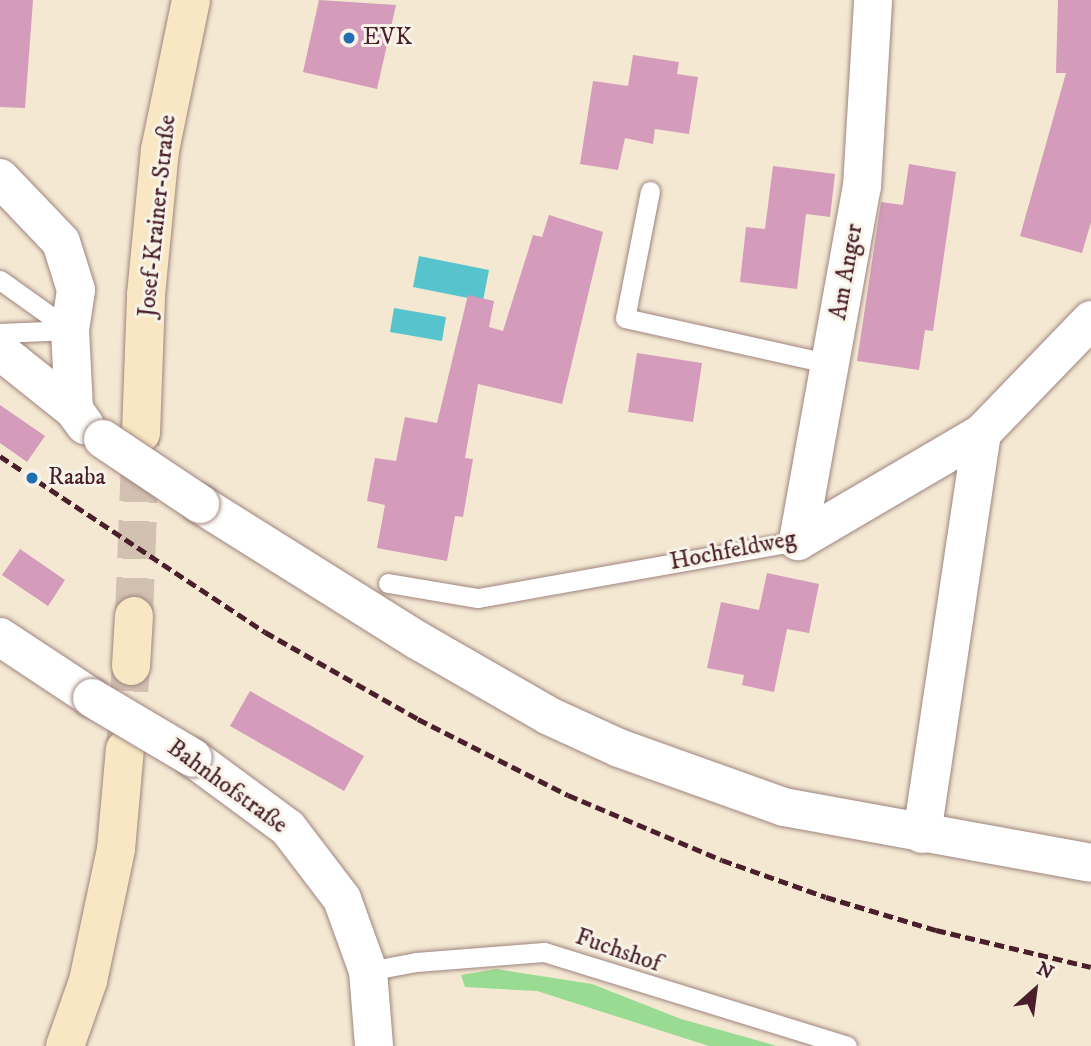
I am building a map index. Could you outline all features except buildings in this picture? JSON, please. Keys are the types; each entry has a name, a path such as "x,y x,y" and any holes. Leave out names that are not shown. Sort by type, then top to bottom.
{"main road":[{"name":"Josef-Krainer-Straße","path":"141,433 146,295 160,150 191,0"},
{"path":"131,666 134,616"},
{"path":"65,1046 88,981 116,849 125,749"}],"street":[{"name":"Am Anger","path":"798,541 862,187 873,0"},
{"path":"0,178 61,242 76,290 70,330 74,410"},
{"name":"Hochfeldweg","path":"798,541 982,433 1091,320"},
{"path":"0,351 74,410 81,422 103,439 200,504 417,640 550,716 619,748 785,807 1091,863"},
{"path":"922,834 982,433"},
{"name":"Bahnhofstraße","path":"0,637 92,698 193,758 288,828 342,899 368,971 374,1046"}],"lane":[{"path":"650,191 625,318 831,364"},
{"path":"0,280 70,330"},
{"path":"0,333 70,330"},
{"name":"Hochfeldweg","path":"388,583 478,598 798,541"},
{"name":"Fuchshof","path":"368,971 416,961 544,952 847,1046"}],"green space":[{"path":"496,969 592,984 681,1019 777,1046 709,1046 537,991 465,987 461,975"}],"water":[{"path":"419,256 489,270 483,301 413,287"},
{"path":"394,308 446,317 442,341 390,332"}],"tunnel":[{"path":"134,616 141,435"},
{"path":"125,748 131,666"}],"railway":[{"path":"0,456 265,632 418,719 568,795 722,860 826,897 936,930 1091,967"}],"place":[{"name":"EVK","path":"349,38"},
{"name":"Raaba","path":"32,478"}]}
